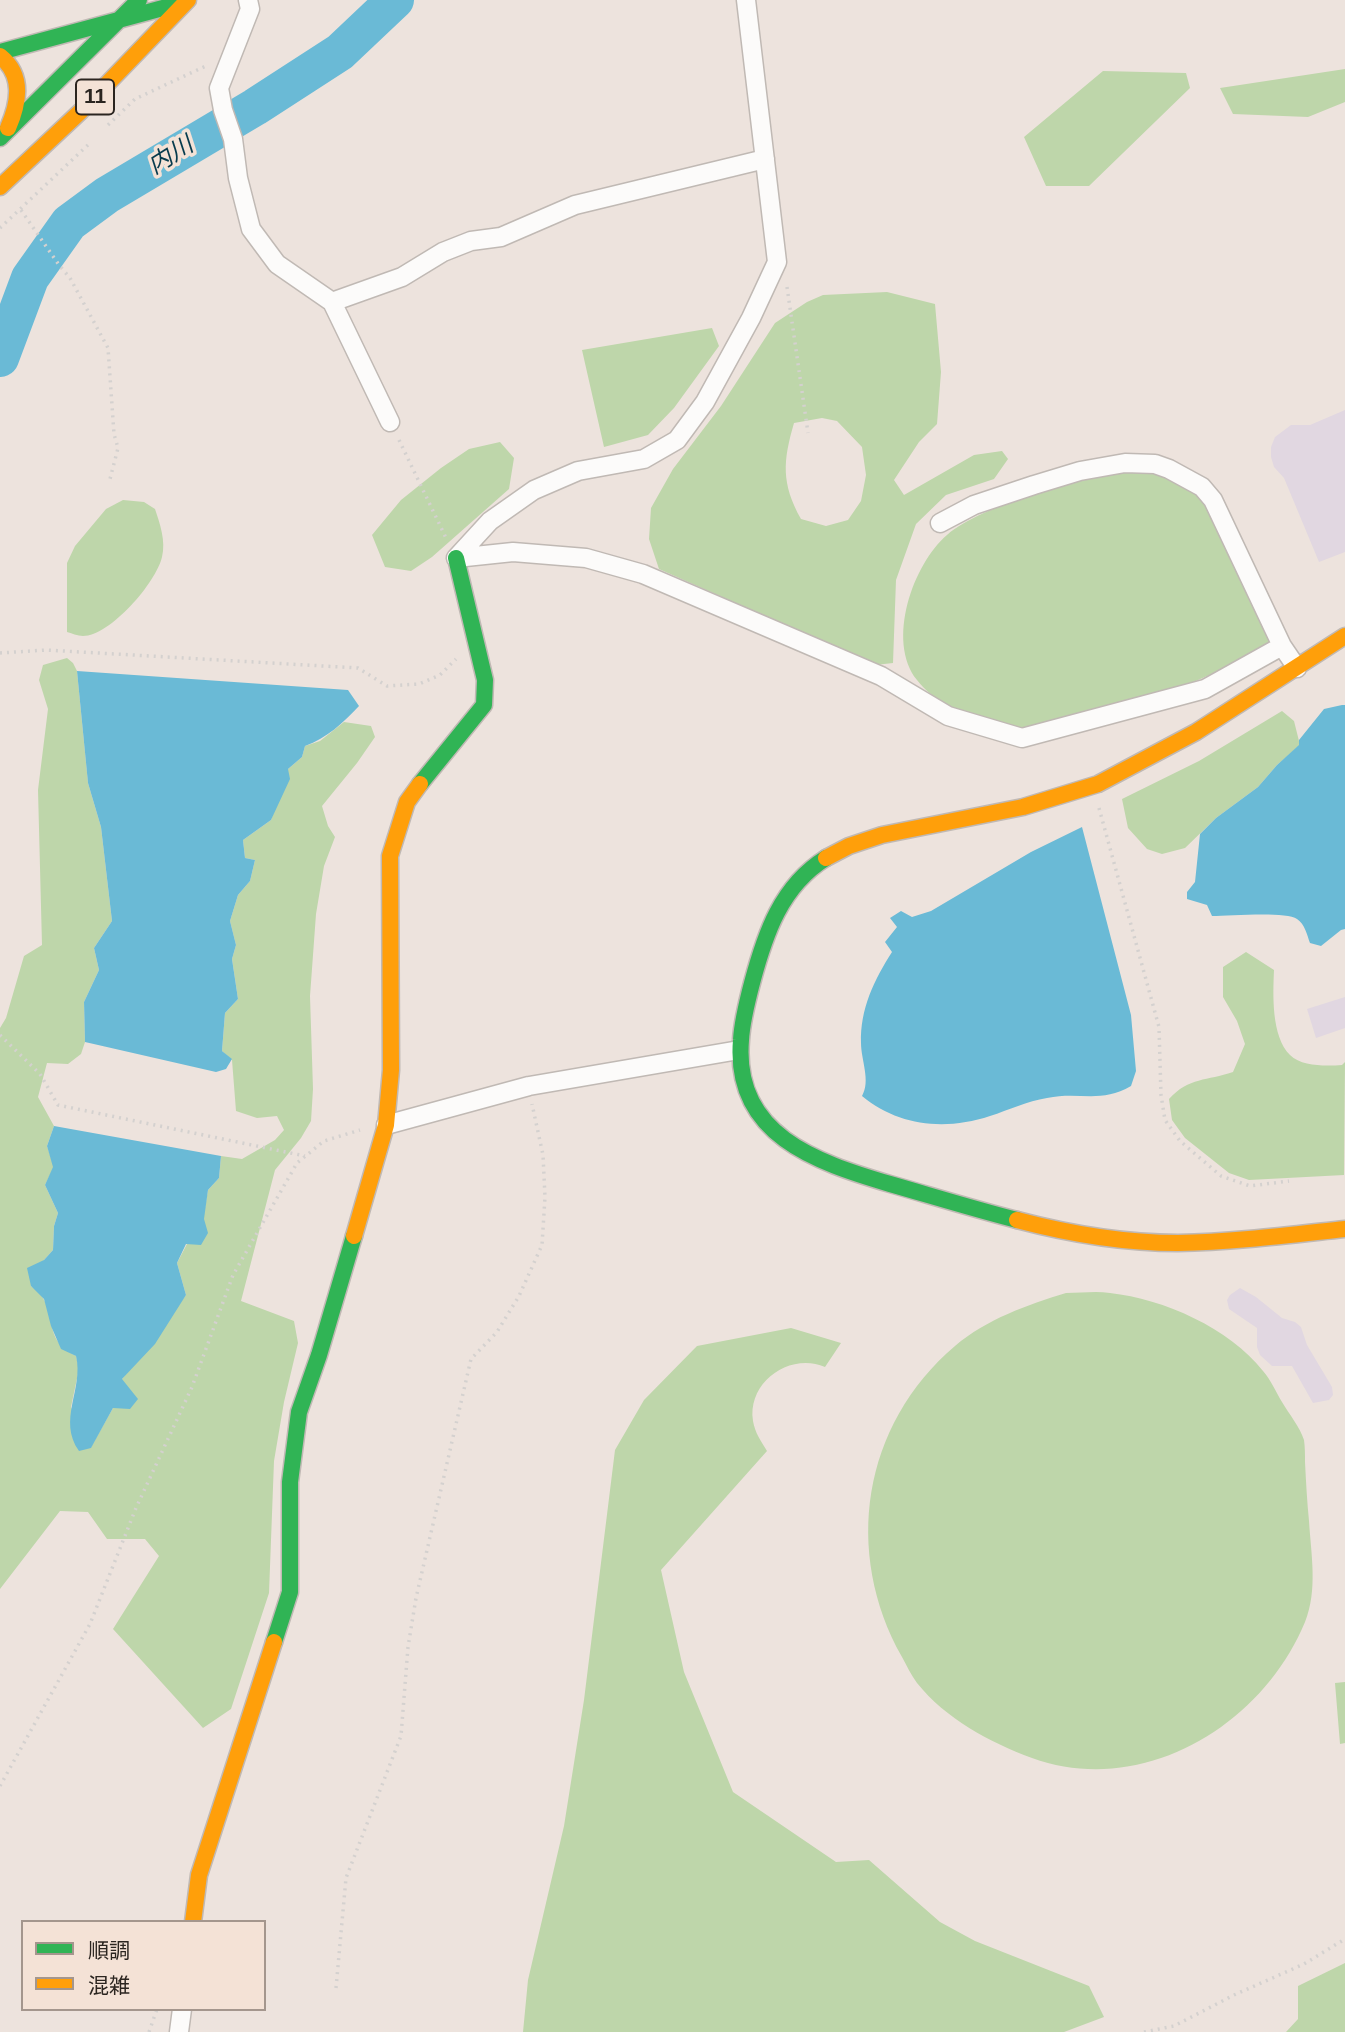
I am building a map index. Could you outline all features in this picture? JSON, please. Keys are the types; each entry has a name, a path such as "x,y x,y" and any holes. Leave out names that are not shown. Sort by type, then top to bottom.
{"main road":[{"name":"11","path":"3,135 139,0"},
{"name":"11","path":"0,187 81,111 189,1"},
{"path":"3,135 14,115 19,97 18,83 12,68 0,54 189,1"},
{"path":"193,1920 199,1875 290,1592 290,1482 299,1412 319,1355 386,1125 390,1070 390,856 407,802 484,705 485,680 456,558"},
{"path":"1344,639 1174,746 1093,786 1020,807 857,840 812,867 792,886 770,927 745,1010 739,1050 740,1072 748,1093 773,1130 789,1146 839,1167 1009,1219 1049,1230 1101,1238 1156,1242 1211,1241 1345,1229"}],"street":[{"path":"248,0 250,9 219,88 233,139 238,178 251,229 277,264 332,302 390,422"},
{"path":"456,558 490,521 534,490 578,471 644,459 677,440 705,402 777,262 746,0"},
{"path":"332,302 402,277 443,252 471,241 501,237 575,205 765,159"},
{"path":"940,523 974,505 1080,471 1125,463 1155,464 1169,469 1202,487 1213,499 1282,646 1297,668"},
{"path":"456,558 513,552 586,558 643,574 881,676 948,716 1021,738 1205,689 1282,646"},
{"path":"386,1125 528,1086 739,1050"},
{"path":"179,2032 182,2011"}],"path":[{"path":"107,127 135,99 234,52"},
{"path":"0,228 97,136"},
{"path":"21,210 70,278 108,348 114,434 118,448 109,483"},
{"path":"777,262 789,294 808,433"},
{"path":"390,422 456,558"},
{"path":"0,653 46,650 358,668 387,686 419,684 440,675 475,640"},
{"path":"1093,786 1159,1027 1161,1095 1165,1120 1181,1141 1221,1176 1250,1186 1289,1181"},
{"path":"0,1035 40,1074 58,1105 305,1156"},
{"path":"336,1988 346,1878 401,1736 408,1647 416,1598 471,1359 503,1323 519,1296 542,1245 545,1197 543,1155 528,1086"},
{"path":"0,1786 90,1624 136,1508 192,1387 233,1275 297,1163 324,1141 362,1129 386,1125"},
{"path":"1144,2032 1174,2026 1234,1995 1304,1964 1345,1939"},
{"path":"149,2032 156,2011"}],"green space":[{"path":"1345,69 1345,102 1308,117 1233,114 1220,88"},
{"path":"1103,71 1186,73 1190,88 1089,186 1046,186 1024,137"},
{"path":"887,292 935,304 941,372 937,424 919,442 894,480 904,495 974,455 1002,451 1008,459 994,479 946,495 916,524 896,580 893,663 875,665 659,569 649,539 651,508 673,469 721,406 775,323 823,295","holes":["822,418 837,421 862,447 866,475 861,501 848,520 826,526 801,519 787,483 786,461 794,423"]},
{"path":"712,328 719,346 674,408 648,435 604,447 582,350"},
{"path":"500,442 514,458 509,489 432,557 411,571 385,567 372,535 401,500 469,449"},
{"path":"1125,470 1155,472 1182,481 1205,500 1273,641 1217,671 1167,692 1031,730 1014,731 1004,728 953,708 930,694 917,680 908,664 904,625 914,583 935,548 947,535 983,513 1058,487"},
{"path":"123,500 144,502 155,509 163,545 158,568 130,606 106,627 94,634 83,636 67,632 67,563 75,546 106,509"},
{"path":"67,658 77,671 88,783 101,827 112,921 94,948 99,970 84,1002 85,1042 81,1054 68,1064 47,1063 38,1097 54,1126 47,1146 54,1167 45,1185 58,1213 54,1226 53,1250 44,1260 31,1286 47,1306 55,1337 66,1350 76,1356 79,1369 71,1407 91,1447 113,1408 122,1379 186,1295 177,1263 203,1219 208,1190 219,1178 221,1156 242,1159 275,1140 284,1130 277,1116 257,1118 236,1111 232,1060 222,1051 225,1013 238,999 232,959 236,945 230,921 238,895 250,881 255,860 245,858 243,840 271,820 288,769 302,757 305,746 320,741 344,722 371,726 375,737 322,806 328,826 335,837 324,866 316,914 310,996 313,1089 311,1121 275,1170 241,1301 294,1321 298,1343 274,1461 269,1593 231,1709 203,1728 113,1629 159,1556 145,1539 107,1539 88,1512 60,1511 0,1589 0,1028 6,1018 24,956 42,945 38,790 48,709 39,680 43,665"},
{"path":"1282,711 1294,721 1300,745 1277,765 1258,787 1216,818 1185,848 1162,854 1147,849 1128,828 1122,799 1199,761"},
{"path":"1246,952 1274,970 1276,1026 1290,1055 1301,1062 1315,1065 1342,1065 1345,1062 1344,1175 1249,1180 1229,1173 1185,1138 1172,1120 1169,1099 1176,1092 1191,1083 1233,1072 1245,1044 1237,1021 1223,997 1223,967"},
{"path":"1105,1292 1131,1296 1173,1309 1214,1329 1249,1356 1266,1375 1304,1440 1313,1585 1305,1622 1285,1659 1260,1693 1229,1721 1194,1744 1155,1760 1115,1768 1074,1768 1032,1758 984,1737 941,1708 917,1683 902,1657 884,1617 872,1575 868,1533 872,1492 882,1451 899,1413 924,1378 967,1336 1008,1314 1066,1293"},
{"path":"791,1328 841,1343 825,1367 812,1363 785,1367 764,1383 753,1407 753,1421 767,1451 661,1570 684,1672 733,1792 836,1862 869,1860 940,1922 975,1941 1089,1986 1104,2017 1064,2032 523,2032 528,1980 564,1826 584,1700 615,1450 644,1400 697,1346"},
{"path":"1345,1682 1345,1743 1340,1744 1335,1683"},
{"path":"1345,1963 1345,2032 1286,2032 1298,2019 1298,1986"}],"water":[{"path":"77,671 348,690 359,706 334,729 305,746 302,757 288,769 290,779 271,820 243,840 245,858 255,860 250,881 238,895 230,921 236,945 232,959 238,999 225,1013 222,1051 232,1059 226,1069 216,1072 85,1042 84,1002 99,970 94,948 112,921 101,827 88,783"},
{"path":"1345,705 1345,929 1321,946 1310,943 1297,919 1270,915 1212,916 1207,905 1187,899 1187,892 1195,882 1200,834 1216,818 1258,787 1299,745 1299,740 1324,709"},
{"path":"1082,827 1131,1015 1136,1071 1131,1086 1099,1096 1040,1099 973,1121 939,1124 923,1123 891,1114 862,1096 866,1084 861,1030 874,984 892,952 885,942 897,927 890,918 901,911 912,917 931,911 1031,852"},
{"path":"54,1126 221,1156 219,1178 208,1190 204,1219 208,1233 201,1245 186,1244 177,1263 186,1295 155,1344 122,1379 138,1399 130,1409 113,1408 91,1448 79,1451 70,1428 78,1368 76,1356 61,1349 44,1299 31,1286 27,1268 44,1260 53,1250 54,1226 58,1213 45,1185 53,1167 47,1146"}],"building":[{"path":"1345,410 1345,552 1319,562 1284,478 1274,467 1271,447 1275,437 1291,425 1310,425"},
{"path":"1345,997 1345,1028 1316,1038 1307,1009"},
{"path":"1240,1288 1282,1318 1301,1327 1307,1345 1332,1387 1333,1395 1329,1400 1313,1403 1292,1366 1272,1366 1260,1355 1257,1328 1229,1309 1227,1300"}],"waterway":[{"name":"内川","path":"0,358 30,278 69,223 107,195 255,107 340,52 395,0"}],"traffic: fast":[{"path":"0,138 139,0"},
{"path":"0,52 185,2"},
{"path":"420,784 484,705 485,680 456,558"},
{"path":"826,858 810,869 786,897 769,929 757,965 741,1040 742,1073 750,1099 765,1122 785,1139 834,1166 1017,1220"},
{"path":"274,1642 290,1592 290,1482 299,1412 354,1236"}],"traffic: slow":[{"path":"0,187 81,111 188,0"},
{"path":"0,56 8,64 16,81 17,99 8,128"},
{"path":"826,858 849,846 882,835 1023,807 1098,784 1196,732 1345,636"},
{"path":"354,1236 386,1125 391,1070 390,856 407,802 420,784"},
{"path":"1017,1220 1097,1237 1158,1243 1261,1238 1345,1229"},
{"path":"193,1920 199,1875 274,1642"}]}
